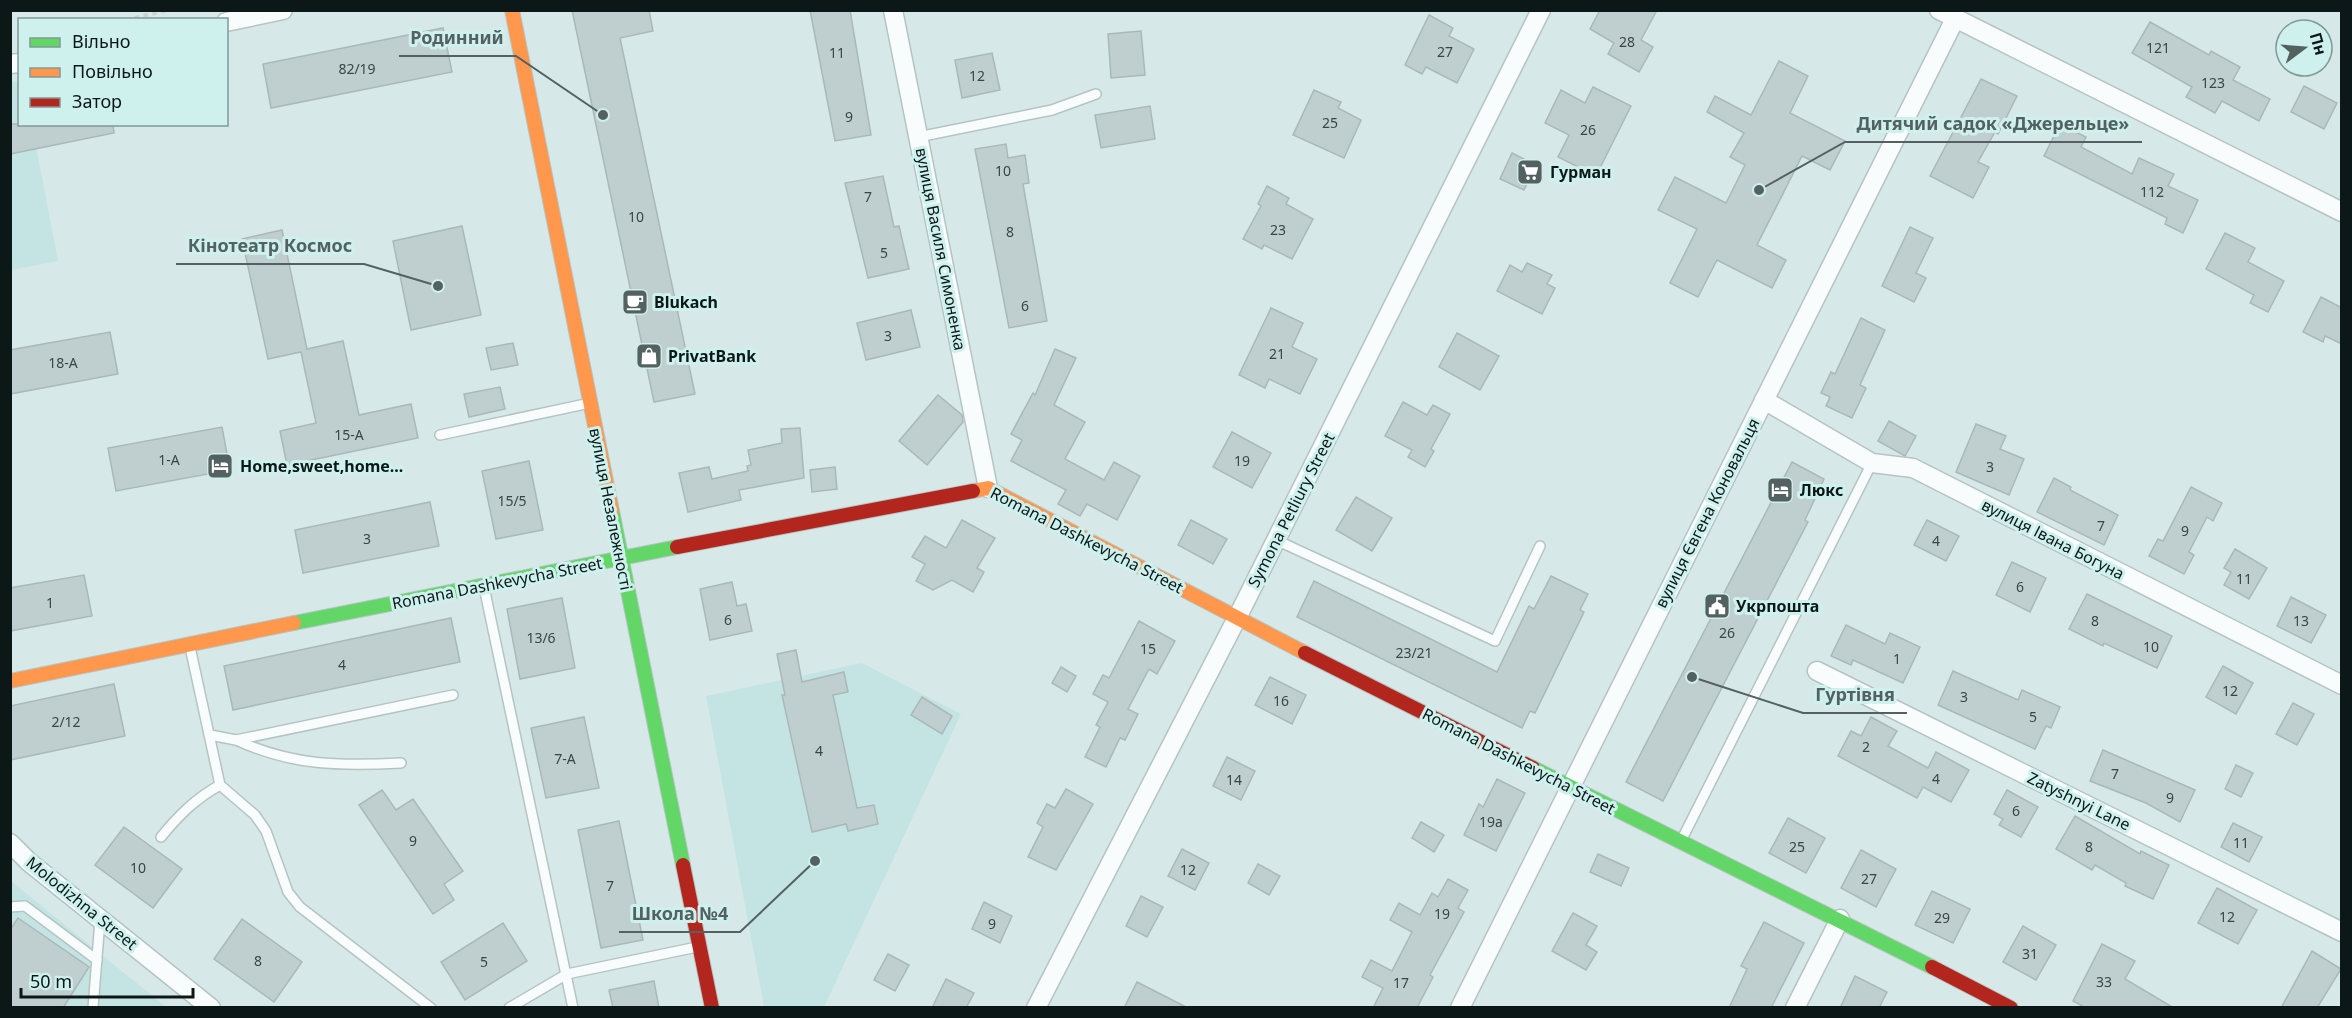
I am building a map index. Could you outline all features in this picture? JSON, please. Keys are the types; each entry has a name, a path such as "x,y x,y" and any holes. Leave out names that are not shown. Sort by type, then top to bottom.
{"street":[{"path":"228,22 283,10"},
{"name":"вулиця Незалежності","path":"512,10 712,1008"},
{"name":"вулиця Василя Симоненка","path":"892,10 988,488"},
{"name":"Symona Petliury Street","path":"1036,1008 1237,618 1541,10"},
{"path":"1947,15 2342,212"},
{"name":"вулиця Євгена Коновальця","path":"1460,1008 1764,400 1947,15"},
{"name":"вулиця Івана Богуна","path":"1764,400 1872,463 1913,468 2342,685"},
{"name":"Romana Dashkevycha Street","path":"10,681 484,585 988,488 1237,618 1570,787 1840,919 2011,1008"},
{"name":"Zatyshnyi Lane","path":"1817,671 2342,932"},
{"name":"Molodizhna Street","path":"10,843 29,862 211,1008"},
{"path":"1795,1008 1840,919"}],"lane":[{"path":"918,137 1052,111 1096,94"},
{"path":"440,435 590,403"},
{"path":"1682,841 1872,463"},
{"path":"1276,540 1495,640 1540,546"},
{"path":"484,585 573,1008"},
{"path":"190,645 220,785 255,815 266,831 288,892 300,907 431,1008"},
{"path":"236,740 453,694"},
{"path":"210,735 236,740 265,754 325,765 401,763"},
{"path":"161,837 183,810 200,796 220,785"},
{"path":"10,907 25,906 97,960"},
{"path":"93,1008 100,919"},
{"path":"509,1008 567,975 699,946"}],"path":[{"path":"134,18 168,10"}],"shaded area":[{"path":"18,81 18,126 32,126 58,261 11,270 10,82"},
{"path":"862,663 961,714 824,1007 764,1007 706,696"},
{"path":"11,881 166,1007 11,1007"}],"building":[{"path":"572,10 649,10 653,31 620,38 695,394 654,402"},
{"path":"810,10 850,10 871,135 835,141"},
{"path":"1600,10 1657,10 1641,40 1653,47 1639,72 1608,54 1614,43 1590,29"},
{"path":"1429,15 1453,28 1449,36 1474,49 1457,83 1426,67 1422,74 1405,65"},
{"path":"2150,22 2209,55 2211,51 2240,67 2233,80 2270,99 2259,121 2222,101 2215,113 2186,97 2192,87 2132,53"},
{"path":"443,28 452,72 271,108 263,64"},
{"path":"1141,31 1145,75 1111,78 1108,34"},
{"path":"992,53 1000,90 962,98 955,60"},
{"path":"1779,61 1808,76 1790,113 1845,141 1830,170 1802,156 1757,245 1786,260 1772,288 1717,260 1698,297 1670,283 1697,229 1658,210 1675,177 1726,203 1745,165 1730,157 1744,133 1707,112 1715,96 1751,115"},
{"path":"1981,79 2017,96 1998,134 1995,132 1978,162 1989,167 1973,198 1930,176"},
{"path":"2304,86 2337,103 2324,129 2291,112"},
{"path":"1593,87 1631,106 1596,176 1558,157 1569,135 1545,123 1561,90 1585,103"},
{"path":"1314,90 1341,102 1338,108 1361,120 1344,158 1293,135"},
{"path":"1150,106 1155,139 1101,148 1095,115"},
{"path":"10,124 18,124 18,126 113,126 114,133 10,154"},
{"path":"2060,124 2086,137 2081,147 2132,174 2139,158 2174,174 2168,186 2198,200 2183,233 2165,224 2167,218 2044,156"},
{"path":"1006,144 1008,158 1025,155 1029,183 1023,184 1047,321 1009,328 975,149"},
{"path":"1512,153 1536,165 1524,190 1500,179"},
{"path":"883,176 894,227 899,226 909,269 868,278 845,183"},
{"path":"1267,186 1289,198 1286,204 1313,219 1292,259 1264,245 1262,249 1243,239 1261,206 1258,204"},
{"path":"462,226 481,315 411,330 393,241"},
{"path":"1910,227 1933,238 1916,273 1926,278 1914,302 1882,286"},
{"path":"282,230 307,349 343,341 359,415 411,404 418,438 287,465 280,431 316,423 301,352 268,359 242,239"},
{"path":"2225,233 2255,248 2248,262 2284,281 2268,312 2250,303 2254,295 2206,269"},
{"path":"1527,263 1552,275 1547,284 1555,288 1542,314 1497,291 1510,265 1522,272"},
{"path":"2321,297 2342,308 2342,344 2325,336 2323,342 2303,332"},
{"path":"1271,308 1303,323 1292,347 1317,359 1300,394 1269,379 1265,388 1239,375"},
{"path":"911,310 920,347 866,360 857,323"},
{"path":"1861,318 1885,330 1860,385 1866,388 1852,418 1826,406 1830,397 1821,393 1831,372 1835,374"},
{"path":"110,332 118,374 10,394 10,350"},
{"path":"1457,333 1499,356 1480,390 1439,367"},
{"path":"513,343 518,365 491,370 486,348"},
{"path":"1055,349 1076,358 1054,405 1085,422 1065,459 1104,480 1114,462 1140,476 1117,520 1087,504 1080,516 1058,504 1066,490 1011,461 1022,440 1011,434 1033,393 1035,395"},
{"path":"500,387 505,409 469,417 464,394"},
{"path":"938,395 962,415 963,422 927,465 899,441"},
{"path":"1403,402 1427,415 1433,405 1450,414 1431,449 1434,451 1425,467 1408,457 1412,450 1385,436"},
{"path":"1889,421 1916,436 1905,456 1878,441"},
{"path":"1976,424 2006,436 2000,449 2024,459 2009,495 1956,472"},
{"path":"222,427 230,470 116,491 108,448"},
{"path":"800,428 804,478 739,490 741,500 688,512 679,473 709,467 712,479 748,471 747,466 751,465 748,450 782,443 781,429"},
{"path":"1232,432 1271,453 1252,488 1213,467"},
{"path":"529,461 543,530 496,539 482,471"},
{"path":"1792,462 1824,479 1805,520 1808,522 1663,801 1626,782"},
{"path":"835,467 837,489 812,492 810,470"},
{"path":"2054,478 2071,487 2070,490 2118,515 2104,545 2037,512"},
{"path":"2191,487 2222,503 2213,521 2207,517 2189,552 2194,555 2184,574 2149,556 2158,539 2163,541"},
{"path":"1356,497 1392,518 1372,551 1336,530"},
{"path":"430,502 439,546 303,573 295,530"},
{"path":"962,520 995,538 977,568 984,572 973,592 952,580 933,590 916,581 925,564 912,557 925,536 946,548"},
{"path":"1191,520 1227,539 1213,564 1178,545"},
{"path":"1927,520 1959,536 1946,561 1914,545"},
{"path":"2235,549 2267,568 2249,599 2224,585 2231,572 2224,568"},
{"path":"2012,562 2046,578 2030,612 1996,595"},
{"path":"84,575 92,616 10,631 10,588"},
{"path":"1551,576 1588,594 1580,610 1584,612 1535,713 1530,711 1522,728 1297,617 1314,581 1497,672 1529,606 1534,609"},
{"path":"732,582 737,606 746,604 752,631 710,640 700,589"},
{"path":"2087,594 2172,636 2157,668 2069,629"},
{"path":"2291,597 2326,615 2311,643 2277,626"},
{"path":"562,598 575,668 520,679 507,609"},
{"path":"451,618 460,662 233,710 224,666"},
{"path":"1139,621 1175,641 1157,674 1149,669 1128,709 1138,714 1125,740 1120,738 1106,767 1085,757 1100,727 1096,725 1108,702 1093,694 1103,675 1109,678"},
{"path":"1846,625 1885,644 1890,633 1920,647 1903,683 1853,660 1851,665 1831,656"},
{"path":"796,650 802,682 844,672 848,692 833,695 857,808 874,805 878,824 848,831 846,824 812,832 782,695 785,695 777,654"},
{"path":"2223,666 2253,683 2236,714 2206,697"},
{"path":"1061,667 1076,676 1067,692 1052,683"},
{"path":"1953,671 2018,700 2022,690 2060,707 2051,728 2046,726 2035,749 1938,705"},
{"path":"1270,677 1306,695 1292,724 1255,705"},
{"path":"114,684 125,736 10,760 10,706"},
{"path":"922,697 952,716 942,734 911,715"},
{"path":"2293,703 2314,714 2297,745 2276,734"},
{"path":"584,717 599,788 546,798 531,728"},
{"path":"1871,717 1897,731 1888,746 1928,768 1936,752 1969,770 1951,802 1923,787 1917,798 1838,756 1851,731 1861,736"},
{"path":"2103,750 2195,790 2180,822 2146,803 2090,781"},
{"path":"1227,757 1255,771 1241,800 1213,786"},
{"path":"2236,765 2253,773 2241,797 2225,789"},
{"path":"1497,779 1525,793 1496,851 1464,835 1479,804 1483,807"},
{"path":"1066,789 1093,804 1056,870 1028,857 1043,827 1037,823 1047,804 1055,808"},
{"path":"382,790 396,810 413,799 463,871 444,884 454,900 433,914 359,805"},
{"path":"2007,790 2038,807 2021,837 1999,825 2003,819 1994,814"},
{"path":"2075,816 2140,854 2141,851 2169,865 2153,899 2125,886 2126,883 2095,865 2092,870 2056,849"},
{"path":"1788,818 1825,838 1806,873 1769,853"},
{"path":"619,821 643,940 601,948 578,830"},
{"path":"1421,822 1444,835 1434,852 1412,838"},
{"path":"2233,823 2262,837 2249,862 2221,847"},
{"path":"124,827 182,869 153,908 95,865"},
{"path":"1182,849 1209,863 1195,890 1168,876"},
{"path":"1861,850 1896,869 1876,907 1841,888"},
{"path":"1598,854 1629,868 1621,886 1590,872"},
{"path":"1258,864 1280,876 1269,895 1248,883"},
{"path":"1448,879 1468,890 1458,908 1464,912 1430,975 1433,977 1417,1008 1373,1008 1383,988 1362,977 1371,960 1392,971 1412,932 1390,920 1399,903 1420,915 1432,893 1438,897"},
{"path":"2217,888 2257,910 2238,944 2198,923"},
{"path":"1932,891 1970,909 1953,943 1915,925"},
{"path":"1141,896 1163,907 1147,937 1126,926"},
{"path":"984,902 1012,916 1000,943 972,929"},
{"path":"1573,913 1597,926 1586,945 1597,952 1586,970 1552,951"},
{"path":"18,918 89,967 63,1008 10,1008 10,930"},
{"path":"242,919 302,962 274,1002 214,959"},
{"path":"1764,922 1804,943 1771,1008 1729,1008 1747,969 1741,966"},
{"path":"503,923 527,961 465,1000 441,962"},
{"path":"2023,926 2056,945 2036,980 2003,962"},
{"path":"2102,944 2135,961 2125,979 2174,1008 2086,1008 2073,1001"},
{"path":"2312,951 2341,969 2317,1008 2281,1008"},
{"path":"888,954 909,965 895,991 874,980"},
{"path":"1855,976 1887,992 1879,1008 1840,1008"},
{"path":"946,979 974,993 966,1008 932,1008"},
{"path":"654,981 659,1008 613,1008 609,990"},
{"path":"1137,982 1188,1008 1124,1008"}],"traffic: fast":[{"path":"612,511 683,865"},
{"path":"294,623 677,547"},
{"path":"1533,768 1932,967"}],"traffic: slow":[{"path":"512,10 612,511"},
{"path":"973,491 988,488 1305,653"},
{"path":"10,681 294,623"}],"traffic: jam":[{"path":"677,547 973,491"},
{"path":"1305,653 1533,768"},
{"path":"683,865 712,1008"},
{"path":"1932,967 2011,1008"}],"place":[{"name":"Родинний","path":"603,115"},
{"name":"Гурман","path":"1530,172"},
{"name":"Дитячий садок «Джерельце»","path":"1759,190"},
{"name":"Кінотеатр Космос","path":"438,286"},
{"name":"Blukach","path":"635,302"},
{"name":"PrivatBank","path":"649,356"},
{"name":"Home,sweet,home...","path":"220,466"},
{"name":"Люкс","path":"1780,490"},
{"name":"Укрпошта","path":"1717,606"},
{"name":"Гуртівня","path":"1692,677"},
{"name":"Школа №4","path":"815,861"}]}
